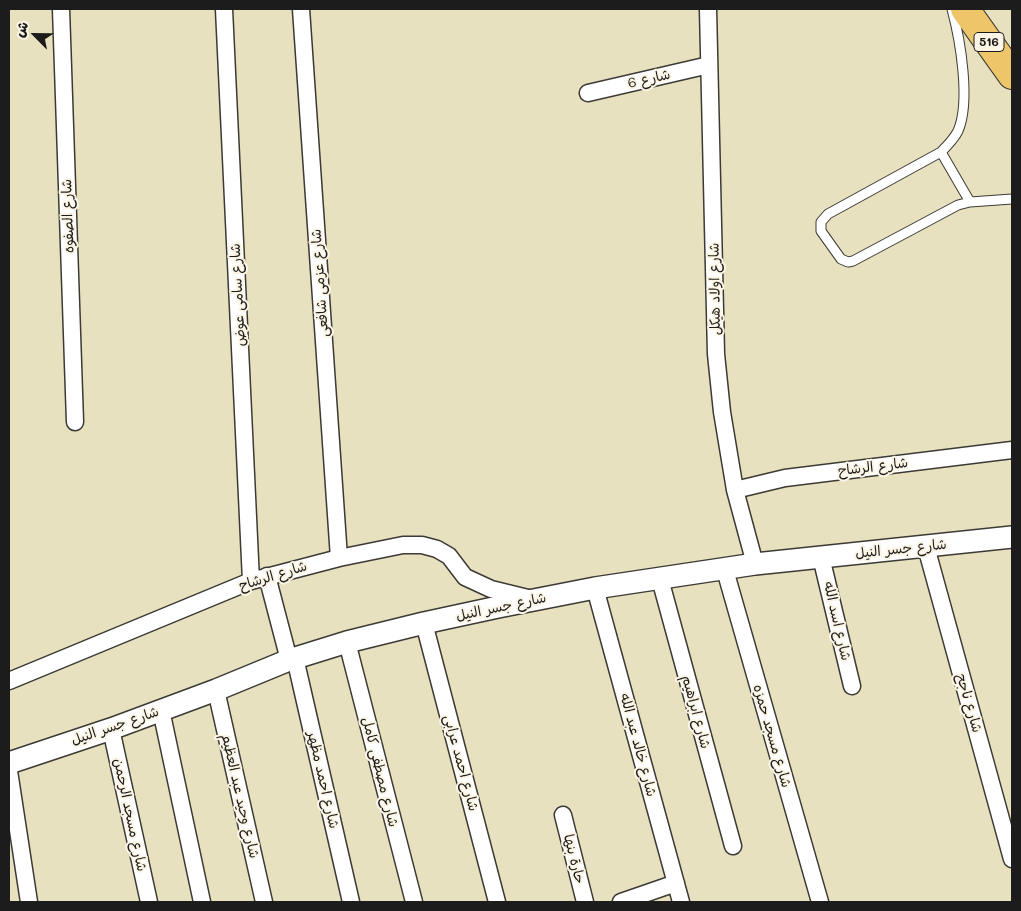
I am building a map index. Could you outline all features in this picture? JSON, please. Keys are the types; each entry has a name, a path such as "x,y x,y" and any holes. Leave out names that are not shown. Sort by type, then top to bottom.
{"highway":[{"name":"516","path":"966,9 1012,75"}],"street":[{"name":"شارع الصفوه","path":"61,9 74,422"},
{"name":"شارع سامى عوض","path":"224,9 251,581"},
{"name":"شارع عزمى شافعى","path":"301,9 339,558"},
{"name":"شارع اولاد هيكل","path":"708,9 716,354 722,412 735,490 755,564"},
{"name":"شارع 6","path":"588,93 709,65"},
{"name":"شارع الرشاح","path":"735,490 785,478 1012,450"},
{"name":"شارع جسر النيل","path":"9,763 216,690 292,659 347,642 424,623 594,588 725,570 755,564 1012,537"},
{"name":"شارع الرشاح","path":"9,681 251,581 339,558 403,545 422,544 437,549 449,556 465,578 491,589 536,600"},
{"name":"شارع ناجح","path":"926,547 1012,858"},
{"name":"شارع اسد الله","path":"821,557 852,686"},
{"name":"شارع مسجد حمزه","path":"725,570 820,902"},
{"name":"شارع احمد مظهر","path":"268,576 292,659 351,902"},
{"name":"شارع ابراهيم","path":"660,579 733,846"},
{"name":"شارع خالد عبد الله","path":"594,588 681,902"},
{"name":"شارع احمد عرابى","path":"424,623 497,902"},
{"name":"شارع مصطفى كامل","path":"347,642 414,902"},
{"name":"شارع وحيد عبد العظيم","path":"216,690 264,902"},
{"path":"161,710 202,902"},
{"name":"شارع مسجد الرحمن","path":"111,728 149,902"},
{"path":"9,771 29,902"},
{"name":"حارة بنها","path":"563,815 585,902"},
{"path":"621,902 676,883"}],"lane":[{"path":"952,9 958,30 962,62 962,116 958,130 951,142 941,152 828,214 821,222 821,231 841,259 848,262 946,210 970,202 1012,199"},
{"path":"941,152 970,202"}]}
